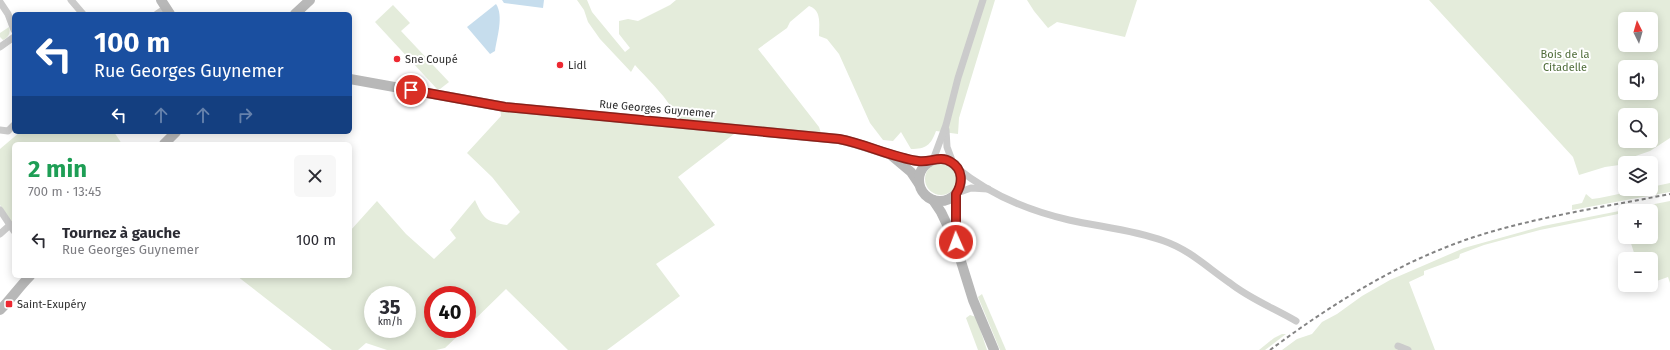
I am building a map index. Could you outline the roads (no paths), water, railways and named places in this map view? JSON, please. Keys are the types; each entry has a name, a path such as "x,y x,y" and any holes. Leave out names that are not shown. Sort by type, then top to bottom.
{"street":[{"path":"71,0 81,12"},
{"path":"297,12 310,0"},
{"path":"983,0 956,85 946,126 931,161 921,171 919,184 924,193 933,200 941,212 956,242 973,300 994,350"},
{"path":"0,2 8,14 12,25"},
{"path":"0,47 12,38"},
{"name":"Rue Georges Guynemer","path":"352,79 500,106 839,139 906,159 931,161"},
{"path":"946,126 947,147 961,178 961,183 956,193 956,242"},
{"path":"1,130 8,131 12,127"},
{"path":"166,142 174,134"},
{"name":"Rue Georges Guynemer","path":"889,154 911,172 919,184"},
{"path":"931,161 943,159 988,188 1036,211 1070,220 1143,234 1179,247 1202,261 1230,284 1259,302 1296,320"},
{"path":"933,200 945,200 956,193 971,188 988,188"},
{"path":"0,210 12,228 0,234"},
{"path":"0,303 28,278"},
{"path":"0,310 13,298 20,286"},
{"path":"1398,346 1408,350"}],"water":[{"path":"502,0 544,0 543,8 504,3"},
{"path":"496,4 500,14 500,20 495,51 490,54 467,27"}],"railway":[{"path":"1270,350 1293,333 1366,286 1391,272 1444,248 1471,238 1520,224 1670,194"}],"place":[{"name":"Sne Coupé","path":"397,59"},
{"name":"Lidl","path":"560,65"},
{"name":"Saint-Exupéry","path":"9,304"}],"park label":[{"name":"Bois de la Citadelle","path":"1565,60"}]}
